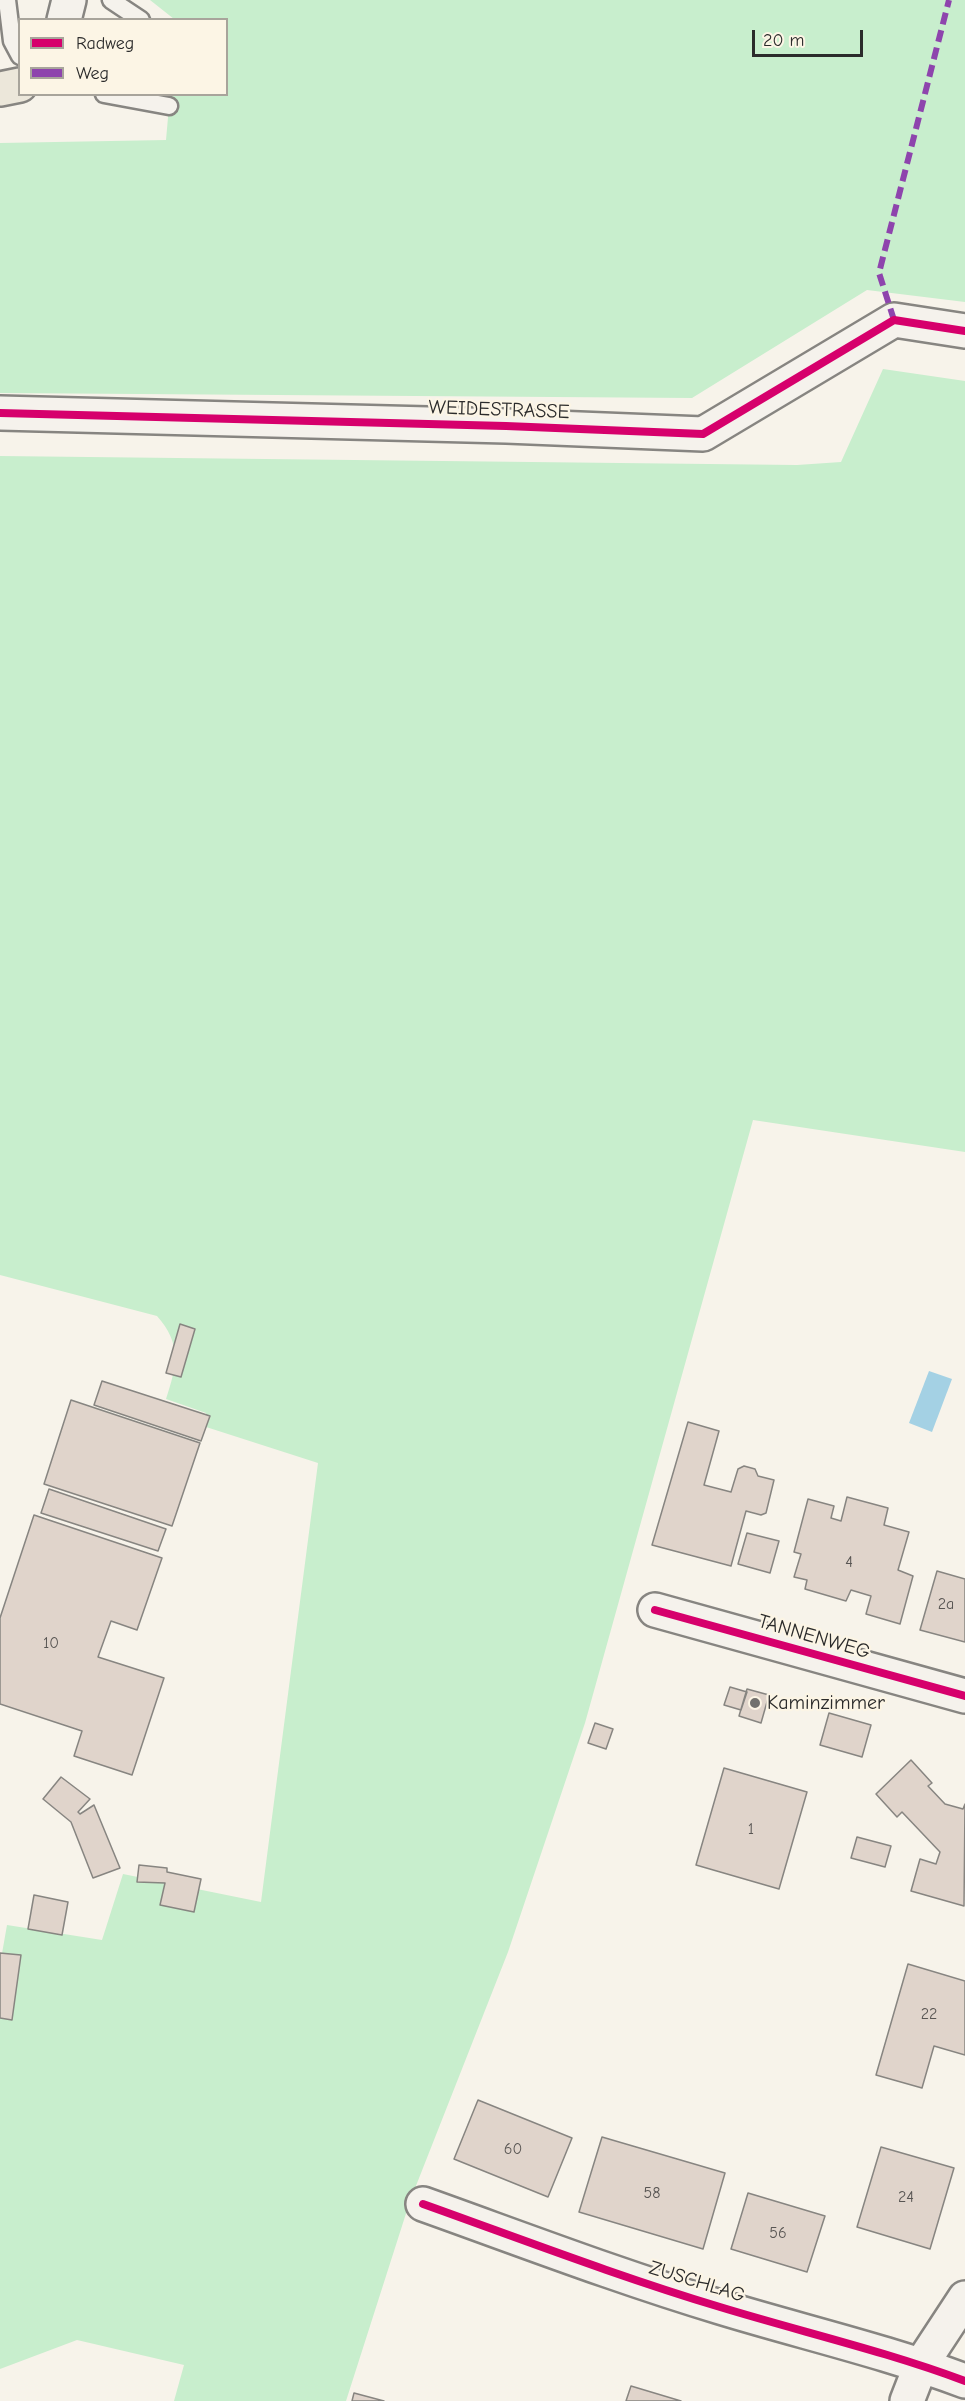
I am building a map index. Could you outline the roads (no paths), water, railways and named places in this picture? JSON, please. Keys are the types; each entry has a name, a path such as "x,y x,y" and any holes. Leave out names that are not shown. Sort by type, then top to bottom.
{"highway":[{"path":"0,89 18,85"}],"street":[{"path":"64,18 69,0"},
{"name":"WEIDESTRASSE","path":"0,413 506,426 703,434 894,320 965,332"},
{"name":"TANNENWEG","path":"655,1610 965,1696"},
{"name":"ZUSCHLAG","path":"423,2204 657,2287 921,2365 965,2381"},
{"path":"908,2401 921,2365 965,2298"}],"lane":[{"path":"7,0 13,45"},
{"path":"111,0 138,18"},
{"path":"115,96 169,106"}],"water":[{"path":"929,1371 952,1379 932,1432 909,1423"}],"place":[{"name":"Kaminzimmer","path":"755,1703"}]}
